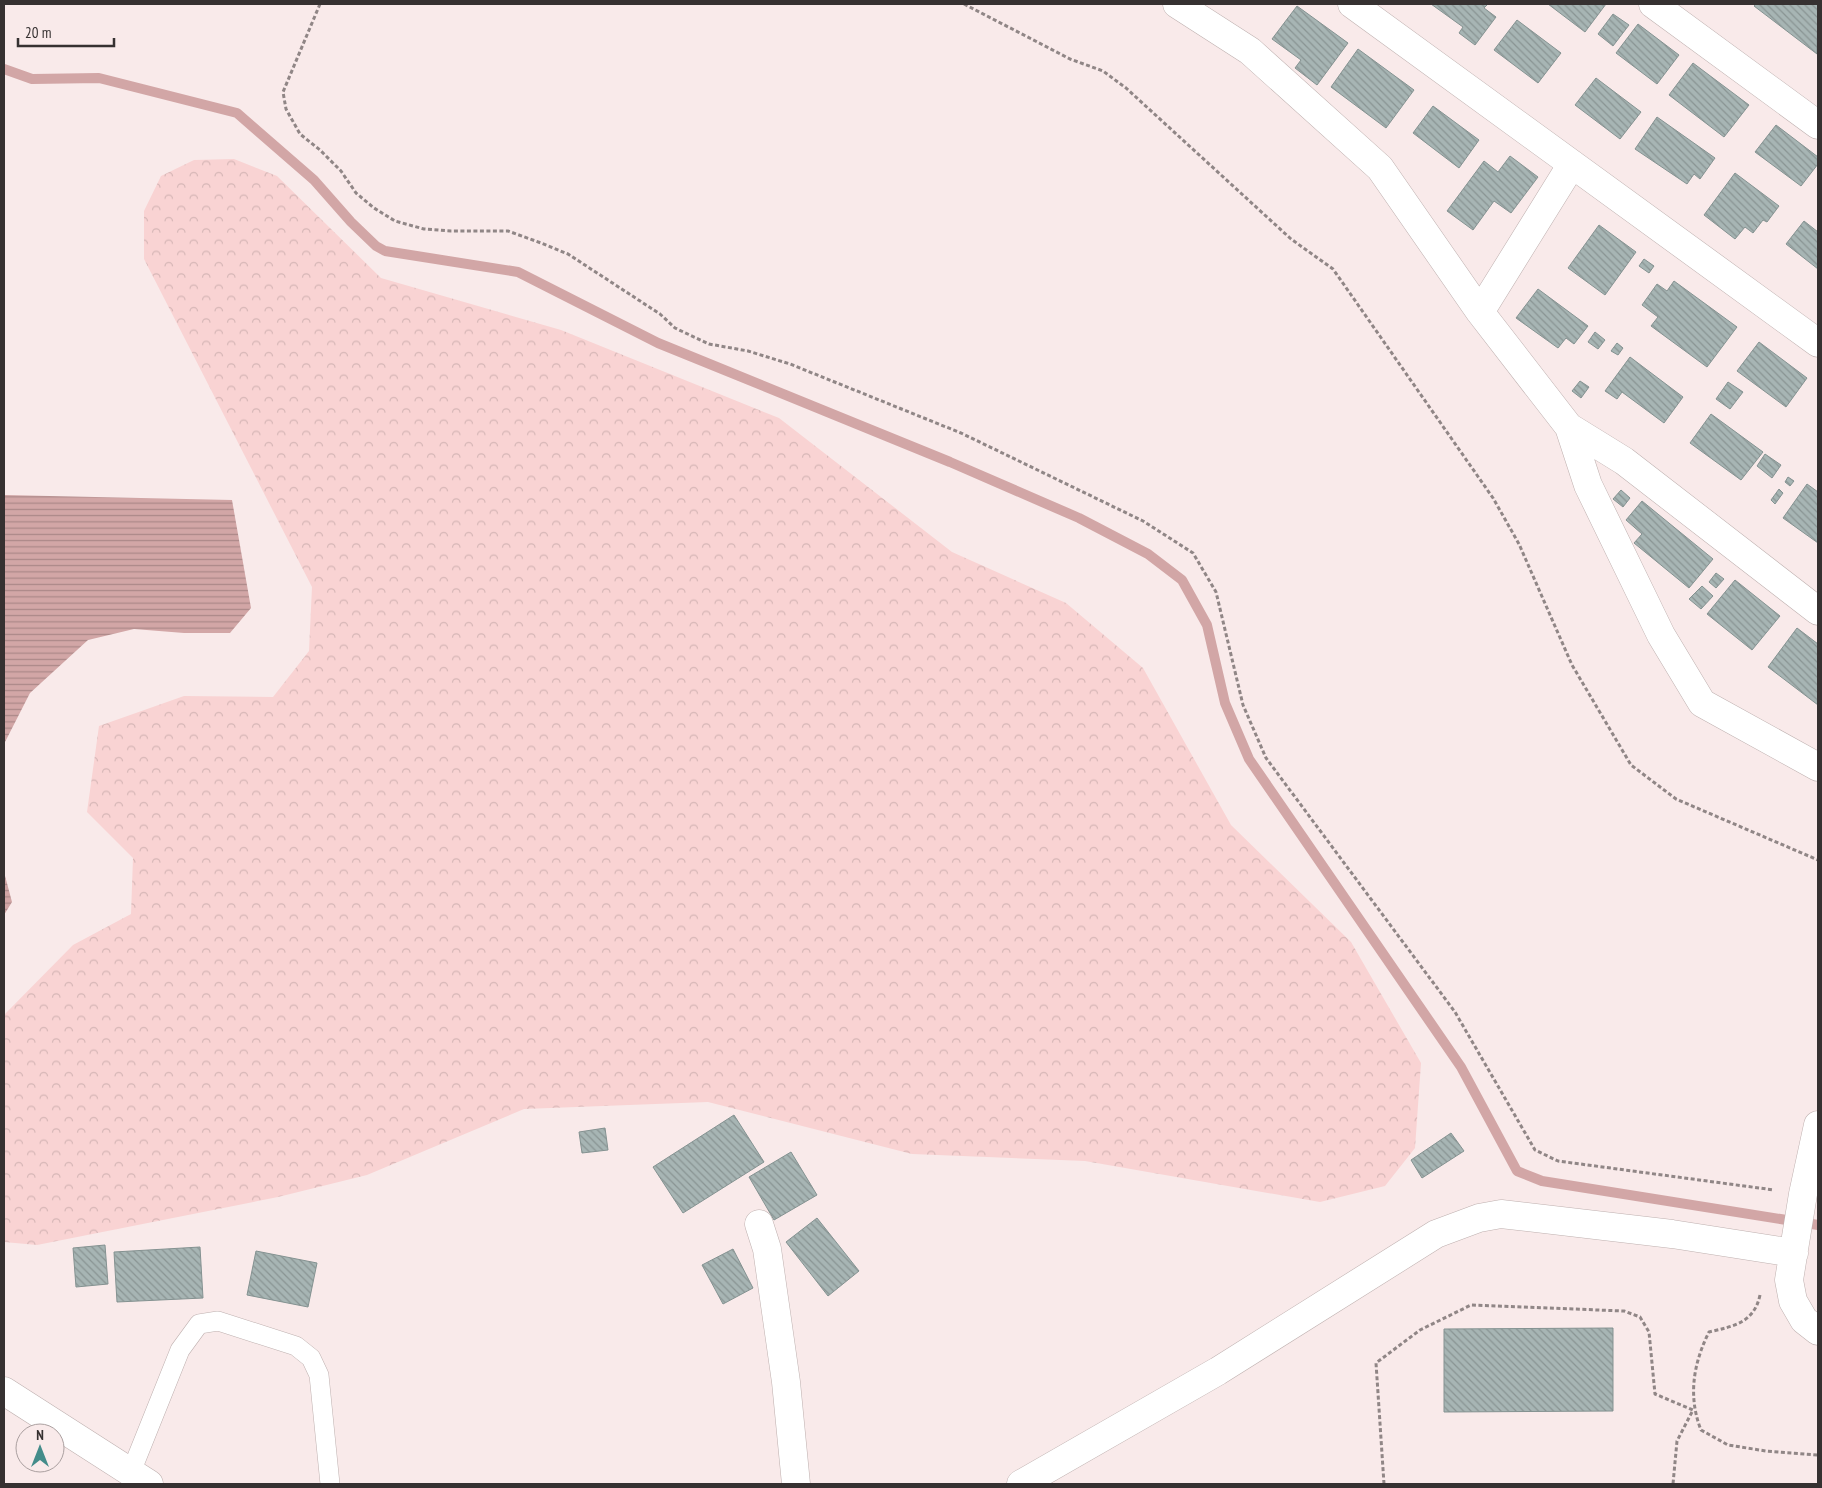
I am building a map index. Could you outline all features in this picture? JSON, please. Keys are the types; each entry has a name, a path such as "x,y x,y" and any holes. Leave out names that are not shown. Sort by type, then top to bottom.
{"street":[{"path":"1177,4 1250,51 1380,168 1480,312 1569,427 1588,485 1661,635 1702,702 1818,767"},
{"path":"1352,4 1818,343"},
{"path":"1653,4 1818,125"},
{"path":"1480,312 1572,164"},
{"path":"1569,427 1624,461 1818,611"},
{"path":"1818,1125 1803,1194 1782,1252 1793,1301 1804,1320 1818,1331"},
{"path":"1021,1484 1218,1371 1436,1234 1479,1218 1501,1214 1672,1234 1782,1252"},
{"path":"758,1224 767,1249 786,1382 796,1484"},
{"path":"4,1391 140,1478"}],"lane":[{"path":"140,1478 180,1350 199,1324 218,1321 296,1346 311,1358 319,1375 330,1484"}],"path":[{"path":"320,4 283,92 286,110 300,134 334,164 356,193 374,208 395,221 424,229 451,232 508,232 568,254 660,314 675,328 709,344 748,351 790,364 960,433 1143,521 1193,553 1216,592 1243,705 1266,758 1455,1012 1535,1150 1558,1161 1803,1194"},
{"path":"964,4 1070,59 1103,71 1126,88 1291,239 1333,269 1493,498 1520,544 1572,665 1631,765 1676,799 1818,860"},
{"path":"1782,1252 1757,1309 1737,1326 1709,1332 1699,1352 1694,1384 1693,1410 1701,1430 1728,1445 1766,1451 1818,1455"},
{"path":"1384,1484 1376,1363 1420,1330 1471,1305 1624,1311 1640,1317 1649,1332 1655,1394 1693,1410"},
{"path":"1673,1484 1677,1441 1693,1410"}],"green space":[{"path":"234,159 277,176 381,278 561,330 779,418 952,552 1066,603 1143,668 1231,825 1351,942 1421,1063 1415,1148 1385,1186 1320,1202 1085,1161 912,1154 708,1102 524,1109 367,1175 278,1197 37,1245 4,1242 4,1015 73,945 131,914 133,858 87,812 99,726 184,696 273,697 309,651 312,587 144,259 144,211 161,176 194,160"}],"shaded area":[{"path":"4,495 232,500 251,608 230,633 184,633 134,629 88,640 30,693 4,744"},
{"path":"4,872 12,902 4,915"}],"building":[{"path":"1431,4 1488,4 1484,8 1496,17 1475,45 1459,33 1463,27"},
{"path":"1548,4 1606,4 1585,32"},
{"path":"1756,4 1818,4 1817,54 1754,6"},
{"path":"1297,6 1348,43 1317,85 1295,68 1301,60 1272,39"},
{"path":"1613,14 1629,25 1613,46 1598,34"},
{"path":"1517,20 1561,53 1538,83 1494,50"},
{"path":"1638,24 1679,55 1657,84 1616,53"},
{"path":"1358,49 1414,90 1386,128 1331,87"},
{"path":"1693,63 1749,105 1724,137 1669,95"},
{"path":"1596,78 1641,112 1620,139 1575,105"},
{"path":"1433,106 1479,140 1459,168 1413,133"},
{"path":"1657,117 1715,158 1700,179 1694,174 1687,184 1635,149"},
{"path":"1776,125 1818,157 1818,164 1801,186 1755,152"},
{"path":"1510,156 1538,177 1511,213 1494,201 1473,230 1447,211 1484,161 1498,172"},
{"path":"1735,173 1779,206 1767,222 1763,220 1753,233 1745,227 1735,239 1704,215"},
{"path":"1804,221 1818,232 1818,269 1786,244"},
{"path":"1599,225 1636,252 1605,295 1568,268"},
{"path":"1644,259 1654,266 1649,273 1639,266"},
{"path":"1674,281 1737,327 1707,367 1651,326 1658,317 1642,305 1657,284 1667,291"},
{"path":"1538,289 1588,326 1574,344 1566,338 1558,348 1516,318"},
{"path":"1595,332 1605,340 1598,349 1588,342"},
{"path":"1759,342 1807,378 1786,407 1737,371"},
{"path":"1617,343 1623,348 1618,355 1611,351"},
{"path":"1630,357 1683,397 1664,423 1622,392 1617,399 1605,391"},
{"path":"1580,381 1589,387 1581,398 1572,391"},
{"path":"1728,382 1743,392 1730,409 1716,399"},
{"path":"1711,414 1763,452 1741,480 1690,443"},
{"path":"1765,454 1781,465 1772,478 1757,466"},
{"path":"1788,477 1794,481 1790,486 1785,482"},
{"path":"1807,484 1818,492 1818,543 1783,518"},
{"path":"1779,489 1783,493 1775,504 1771,500"},
{"path":"1621,490 1630,498 1623,507 1613,499"},
{"path":"1642,501 1713,559 1689,588 1634,543 1642,534 1626,520"},
{"path":"1716,573 1724,579 1716,588 1709,582"},
{"path":"1735,580 1780,616 1752,650 1707,614"},
{"path":"1702,586 1713,596 1701,609 1689,599"},
{"path":"1797,628 1818,644 1818,705 1768,667"},
{"path":"734,1115 764,1162 683,1213 653,1167"},
{"path":"605,1128 608,1150 582,1153 579,1132"},
{"path":"1451,1133 1464,1151 1422,1178 1411,1160"},
{"path":"791,1152 817,1195 774,1220 749,1177"},
{"path":"817,1218 859,1271 828,1296 786,1242"},
{"path":"105,1245 108,1284 76,1287 73,1248"},
{"path":"200,1247 203,1298 117,1302 114,1252"},
{"path":"733,1249 753,1288 723,1304 702,1265"},
{"path":"256,1251 317,1263 308,1307 247,1295"},
{"path":"1613,1328 1613,1411 1444,1412 1444,1329"}],"waterway":[{"path":"4,69 32,79 99,78 237,113 314,180 351,222 376,246 385,251 518,272 658,343 950,462 1079,518 1148,554 1182,580 1207,625 1225,703 1249,759 1461,1067 1517,1171 1542,1181 1818,1225"}]}
